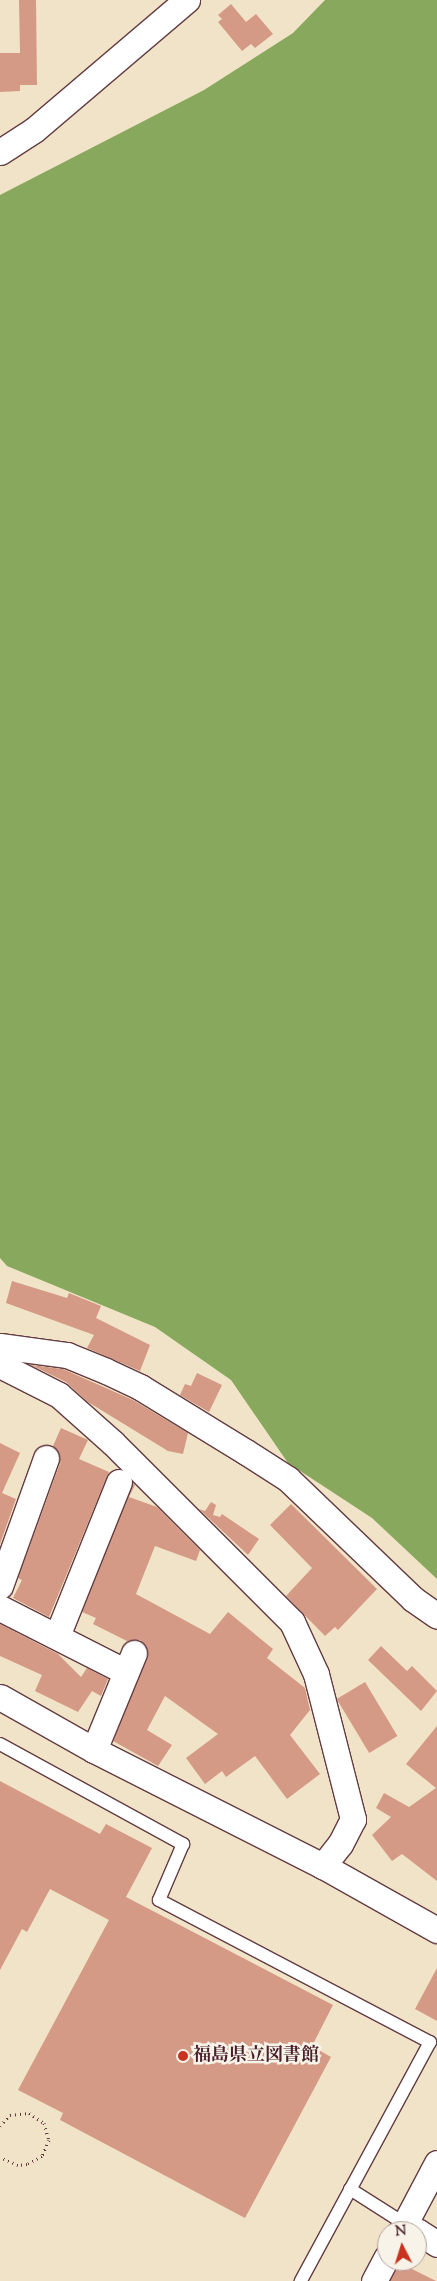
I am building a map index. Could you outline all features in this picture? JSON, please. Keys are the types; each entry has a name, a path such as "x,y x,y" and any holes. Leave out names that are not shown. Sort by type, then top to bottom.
{"street":[{"path":"0,152 34,130 187,0"},
{"path":"0,1346 67,1355 106,1371 140,1387 246,1452 288,1480 413,1599 437,1616"},
{"path":"0,1365 59,1395 113,1443 292,1622 316,1674 353,1819 340,1844 323,1866"},
{"path":"0,1586 46,1458"},
{"path":"57,1636 120,1482"},
{"path":"0,1608 57,1636 130,1663 94,1750"},
{"path":"0,1697 94,1750 323,1866 437,1930"},
{"path":"413,2221 437,2163"}],"lane":[{"path":"0,1744 183,1844 159,1900 430,2042 301,2281"},
{"path":"350,2189 398,2221"}],"path":[{"path":"0,2126 10,2115 29,2113 44,2123 49,2140 42,2156 27,2164 10,2162 0,2157"},
{"path":"0,2152 10,2162"}],"green space":[{"path":"325,0 437,0 437,1579 372,1518 288,1463 231,1380 155,1327 7,1266 0,1258 0,195 204,90 293,33"}],"building":[{"path":"19,0 36,0 37,85 20,85 20,91 0,92 0,53 20,53"},
{"path":"231,4 246,22 256,14 273,34 255,48 251,44 242,51 218,22 222,19 218,15"},
{"path":"12,1281 67,1298 69,1293 101,1306 96,1318 150,1345 140,1371 87,1348 94,1335 6,1303"},
{"path":"31,1365 63,1369 133,1400 188,1433 183,1454 168,1451 88,1402 66,1382"},
{"path":"197,1373 222,1385 209,1412 180,1395 185,1384 191,1386"},
{"path":"61,1428 88,1440 79,1459 109,1472 49,1617 13,1598 22,1580 18,1578 60,1463 60,1455 53,1446"},
{"path":"0,1443 20,1453 2,1493 16,1499 0,1544"},
{"path":"133,1483 135,1485 129,1497 157,1507 200,1550 196,1561 155,1546 136,1594 210,1634 228,1612 273,1649 267,1658 305,1688 310,1710 290,1735 320,1774 287,1799 255,1756 226,1777 222,1771 205,1784 186,1758 218,1734 165,1696 147,1730 172,1745 158,1766 113,1741 148,1651 140,1640 127,1641 93,1624 96,1618 82,1612"},
{"path":"211,1502 216,1505 213,1515 220,1517 222,1514 259,1539 248,1555 199,1509 205,1511"},
{"path":"291,1504 377,1589 338,1630 335,1627 325,1636 286,1596 312,1568 270,1525"},
{"path":"0,1624 58,1654 81,1677 87,1668 108,1679 101,1696 92,1691 78,1712 35,1691 42,1675 0,1656"},
{"path":"381,1646 407,1671 412,1666 437,1691 421,1711 368,1660"},
{"path":"365,1682 397,1736 369,1753 337,1699"},
{"path":"437,1726 437,1881 402,1854 392,1861 372,1835 391,1817 376,1808 384,1793 409,1807 436,1788 406,1764"},
{"path":"0,1781 100,1834 106,1824 152,1848 126,1897 333,2005 312,2046 331,2057 245,2218 60,2120 63,2113 18,2090 109,1920 50,1889 27,1932 22,1929 0,1970"},
{"path":"437,1968 437,2021 415,2009"},
{"path":"396,2271 416,2271 436,2281 390,2281"}],"place":[{"name":"福島県立図書館","path":"183,2056"}]}
